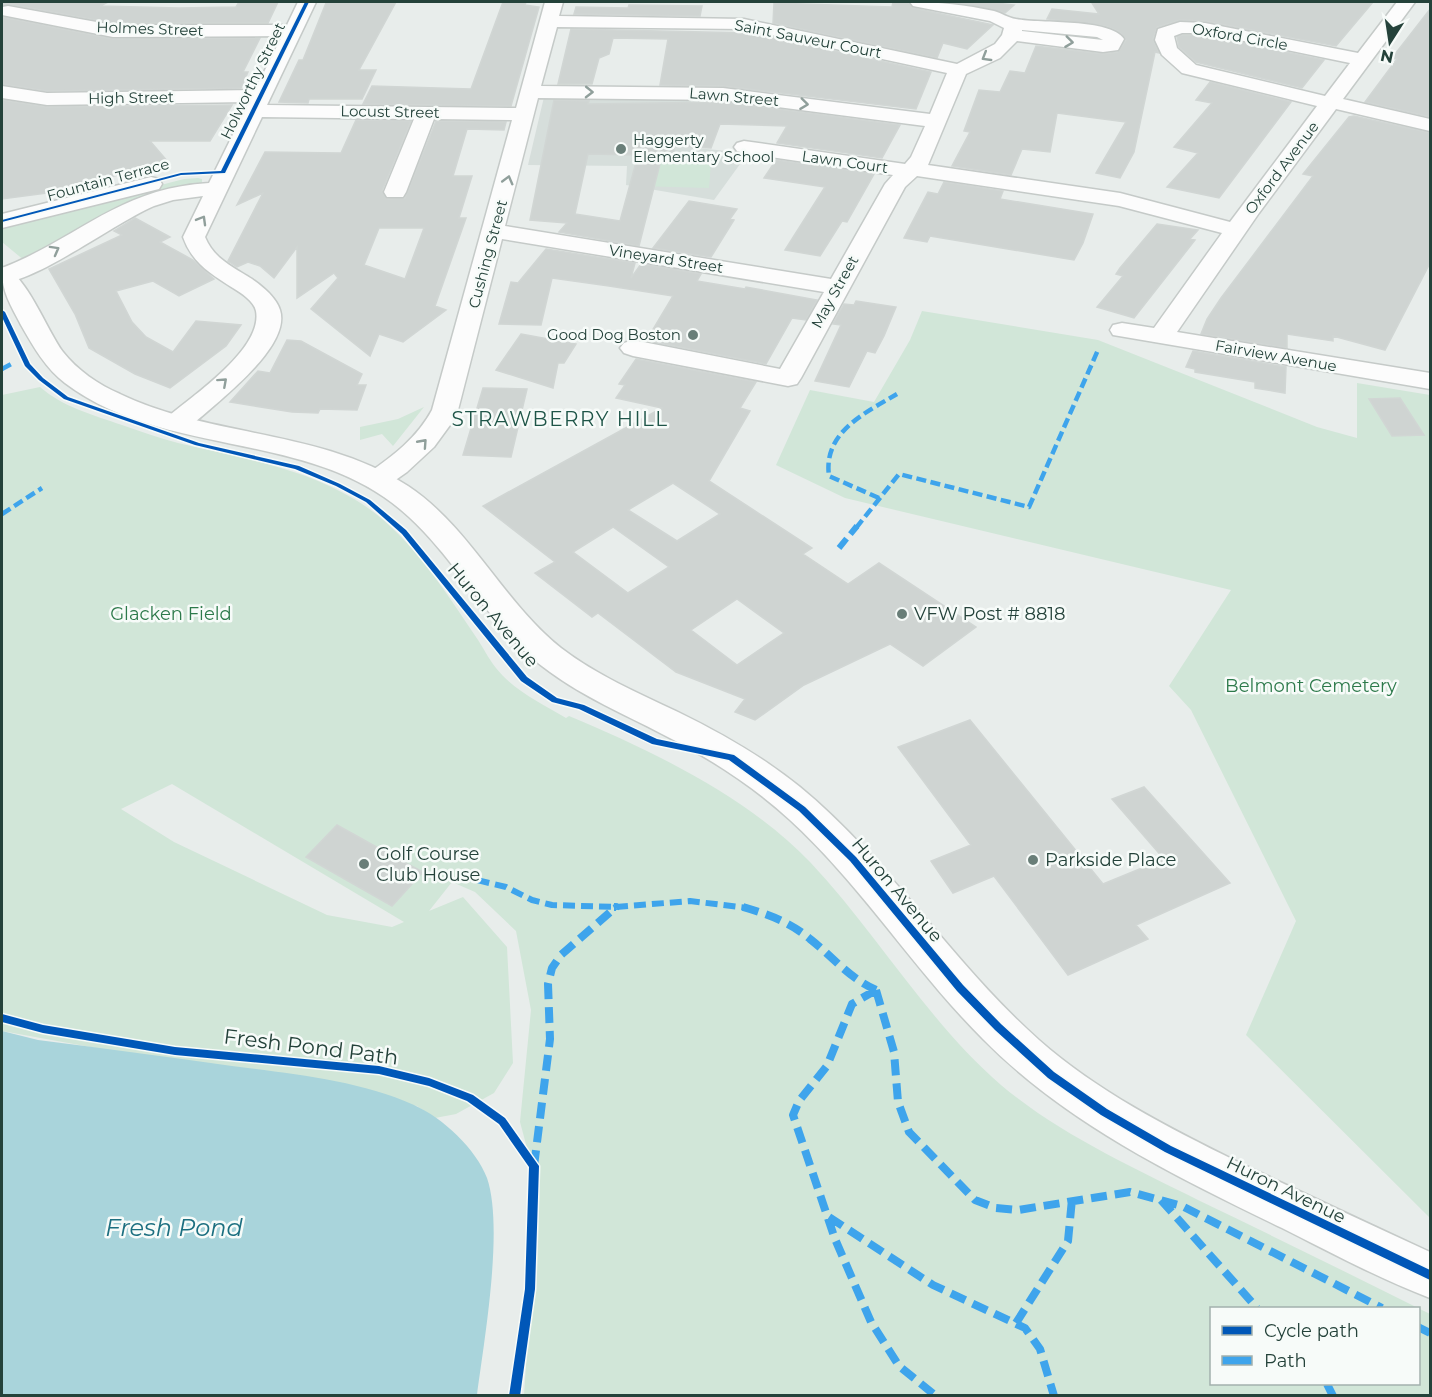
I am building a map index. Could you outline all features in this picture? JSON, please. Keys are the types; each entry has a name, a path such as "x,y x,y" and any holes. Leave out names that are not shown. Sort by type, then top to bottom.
{"street":[{"path":"5,12 32,2"},
{"name":"Holworthy Street","path":"180,422 253,353 263,338 268,324 267,309 256,292 206,260 195,247 194,234 307,2"},
{"path":"919,2 995,16 1011,29 990,57 958,70"},
{"name":"Oxford Avenue","path":"1161,336 1236,230 1406,2"},
{"name":"Saint Sauveur Court","path":"552,11 744,24 958,70"},
{"name":"Cushing Street","path":"377,480 413,454 432,432 445,410 552,11"},
{"name":"Holmes Street","path":"5,12 122,32 293,30"},
{"name":"Oxford Circle","path":"1330,103 1189,69 1169,51 1164,40 1165,33 1180,27 1205,28 1362,60"},
{"name":"May Street","path":"633,348 788,378 896,184 922,158 958,70"},
{"name":"High Street","path":"2,92 47,99 258,103"},
{"name":"Lawn Street","path":"528,103 729,94 937,122"},
{"name":"Locust Street","path":"258,103 426,113 528,103"},
{"path":"1330,103 1431,125"},
{"path":"395,192 426,113"},
{"name":"Lawn Court","path":"744,147 912,170"},
{"path":"912,170 1113,199 1236,230"},
{"name":"Fountain Terrace","path":"2,221 181,174 221,180"},
{"name":"Fountain Terrace","path":"2,275 26,266 146,201 221,180"},
{"name":"Vineyard Street","path":"494,231 837,287"},
{"name":"Huron Avenue","path":"2,275 50,353 73,376 121,404 180,422 311,451 350,465 400,495 424,514 522,630 557,662 589,684 661,718 731,757 802,809 854,859 960,988 998,1027 1051,1075 1104,1112 1161,1145 1269,1200 1431,1275"},
{"name":"Fairview Avenue","path":"1122,330 1429,373"}],"shaded area":[{"name":"Haggerty Elementary School","path":"544,97 691,98 686,147 748,153 714,200 626,185 627,166 528,165"}],"green space":[{"path":"641,162 711,163 709,188 636,186"},
{"path":"184,179 202,179 202,184 162,192 130,202 25,261 2,242 2,226"},
{"name":"Belmont Cemetery","path":"922,311 1098,340 1317,427 1357,438 1357,383 1430,395 1430,1218 1246,1035 1296,921 1191,710 1169,686 1231,590 845,498 776,465 810,390 874,402 910,340"},
{"name":"Glacken Field","path":"40,387 58,400 79,410 178,443 291,471 334,488 354,499 390,526 407,543 450,599 493,664 511,683 528,696 566,718 569,716 600,729 697,777 728,796 785,838 834,889 949,1033 974,1060 1023,1103 1122,1162 1416,1307 1210,1307 1210,1385 1420,1385 1420,1309 1430,1314 1430,1395 524,1395 538,1189 520,1122 531,1010 516,931 475,892 452,882 429,911 463,897 507,947 513,1063 494,1093 456,1114 435,1118 417,1106 2,1031 2,395","holes":["172,784 404,922 392,927 327,915 174,842 121,809"]},
{"path":"424,407 393,446 382,434 360,440 360,427 398,419"}],"water":[{"name":"Fresh Pond","path":"2,1031 38,1040 325,1079 393,1096 425,1111 447,1126 467,1146 482,1167 492,1199 494,1225 491,1285 477,1395 2,1395"}],"building":[{"path":"2,2 108,2 100,6 179,8 236,7 239,2 278,2 268,23 113,23 8,4 2,5"},
{"path":"396,2 359,70 376,70 362,99 309,99 308,103 279,102 299,60 303,60 326,3"},
{"path":"503,2 526,2 525,5 539,7 511,106 363,104 372,86 471,89"},
{"path":"893,2 908,2 913,8 993,25 967,49 943,43 937,58 773,23 774,3 892,7"},
{"path":"947,2 987,2 1014,5 1005,13"},
{"path":"1373,2 1336,46 1205,21 1180,20 1157,27 1153,39 1159,53 1155,52 1134,152 1120,178 1096,173 1126,122 1057,113 1050,152 1022,149 1011,175 952,166 970,132 964,131 979,90 1000,92 1010,71 1025,73 1036,46 1103,54 1118,52 1126,40 1118,31 1105,26 1047,19 1052,9 1099,14 1092,3"},
{"path":"629,5 702,6 700,16 574,14 576,7 628,8"},
{"path":"1431,8 1431,117 1365,102 1397,59 1392,58"},
{"path":"2,17 113,39 260,38 243,72 248,72 241,88 47,91 2,84"},
{"path":"571,29 751,33 931,72 916,109 723,86 660,85 668,39 613,38 609,54 599,58 592,84 558,84"},
{"path":"1205,35 1324,60 1302,88 1196,62 1179,47 1177,37"},
{"path":"1210,82 1291,102 1219,198 1167,187 1198,153 1174,147 1212,103 1196,100"},
{"path":"2,100 47,107 232,105 210,141 150,141 169,163 54,190 54,192 2,199"},
{"path":"554,100 589,101 588,104 723,102 900,125 882,158 777,143 787,126 720,124 711,148 674,146 674,152 663,152 639,246 559,232 567,223 530,220","holes":["588,154 638,155 620,221 575,214"]},
{"path":"1354,116 1431,133 1431,261 1385,350 1333,336 1333,341 1287,334 1287,348 1201,334 1207,319 1221,298 1313,176 1303,174 1349,117"},
{"path":"356,120 411,121 382,191 387,199 405,198 436,121 506,122 504,130 467,129 453,176 472,176 459,218 466,218 435,306 446,310 403,342 379,334 370,356 311,309 338,278 334,273 297,298 297,247 274,278 260,266 248,262 237,267 228,261 263,193 237,205 265,152 341,153","holes":["379,228 424,228 405,279 364,265"]},
{"path":"776,160 874,174 847,222 842,221 820,256 785,250 825,187 764,178"},
{"path":"944,182 1003,191 1000,199 1093,214 1083,243 1074,260 930,236 927,242 904,238 928,192 938,194"},
{"path":"689,201 737,209 730,219 734,220 711,257 653,248"},
{"path":"135,218 170,237 160,242 193,260 214,279 179,296 153,281 116,291 132,322 146,337 173,352 196,321 241,325 226,346 170,388 135,374 89,348 75,314 49,269 122,235 114,231"},
{"path":"1157,224 1198,230 1190,239 1195,240 1134,318 1097,307 1123,276 1116,274 1120,268"},
{"path":"546,249 635,263 631,278 641,264 701,274 697,281 817,300 806,320 792,318 766,364 649,341 652,336 649,336 673,296 609,286 552,278 541,325 499,324 511,282 518,283"},
{"path":"856,301 896,307 884,336 875,353 867,351 849,387 815,381 841,325 833,324 844,304 854,305"},
{"path":"521,334 576,344 564,363 558,363 553,388 496,370"},
{"path":"287,340 301,341 362,374 357,385 366,385 357,410 320,409 318,413 292,412 230,402 258,371 270,373"},
{"path":"1193,351 1286,367 1285,393 1255,388 1255,382 1195,372 1195,369 1186,367"},
{"path":"636,359 756,382 740,408 750,411 709,481 812,548 803,554 848,584 879,563 976,627 923,666 890,644 804,685 755,720 735,712 745,699 676,672 598,613 592,617 535,573 555,562 483,506 662,408 616,398 625,385 619,384","holes":["673,483 720,514 677,541 628,510","613,527 669,567 628,593 573,552","737,599 784,633 737,665 691,630"]},
{"path":"483,388 527,389 511,457 463,455"},
{"path":"1400,398 1424,435 1392,436 1369,399"},
{"name":"Parkside Place","path":"970,720 1103,884 1164,859 1112,799 1144,787 1230,883 1136,925 1148,939 1068,975 994,876 953,893 931,861 971,845 898,747"},
{"name":"Golf Course Club House","path":"337,825 423,872 392,906 306,857"}],"marked path":[{"path":"839,548 899,474 1029,507 1098,350"},
{"path":"2,369 13,363"},
{"path":"879,498 829,476 827,461 830,448 848,426 897,394"},
{"path":"2,514 42,488"},
{"path":"460,876 506,887 532,900 552,905 616,907 561,955 552,968 548,984 550,1039 534,1166"},
{"path":"616,907 690,901 742,907 766,914 789,924 809,938 847,974 876,990"},
{"path":"876,990 894,1052 898,1102 909,1132 975,1200 996,1208 1018,1210 1130,1192 1182,1206 1380,1307"},
{"path":"876,990 860,997 852,1004 844,1019 827,1066 799,1101 793,1115 835,1239 871,1322 899,1366 936,1396"},
{"path":"1016,1323 1068,1241 1072,1199"},
{"path":"1161,1200 1256,1307"},
{"path":"829,1217 933,1285 1025,1328 1040,1349 1054,1396"},
{"path":"1420,1328 1430,1333"},
{"path":"1328,1385 1333,1396"}],"cycle path":[{"path":"2,221 181,174 223,172 307,2"},
{"path":"2,312 27,365 66,398 197,444 297,467 368,501 404,532 524,679 555,700 581,707 655,742 731,757 802,809 853,859 960,988 998,1027 1051,1075 1104,1112 1168,1149 1430,1275"},
{"name":"Fresh Pond Path","path":"2,1018 43,1029 175,1051 379,1070 429,1082 470,1098 502,1121 534,1166 530,1289 514,1396"}],"place":[{"name":"Haggerty Elementary School","path":"621,149"},
{"name":"Good Dog Boston","path":"693,335"},
{"name":"VFW Post # 8818","path":"902,614"},
{"name":"Parkside Place","path":"1033,860"},
{"name":"Golf Course Club House","path":"364,864"}],"district":[{"name":"STRAWBERRY HILL","path":"560,419"}]}
